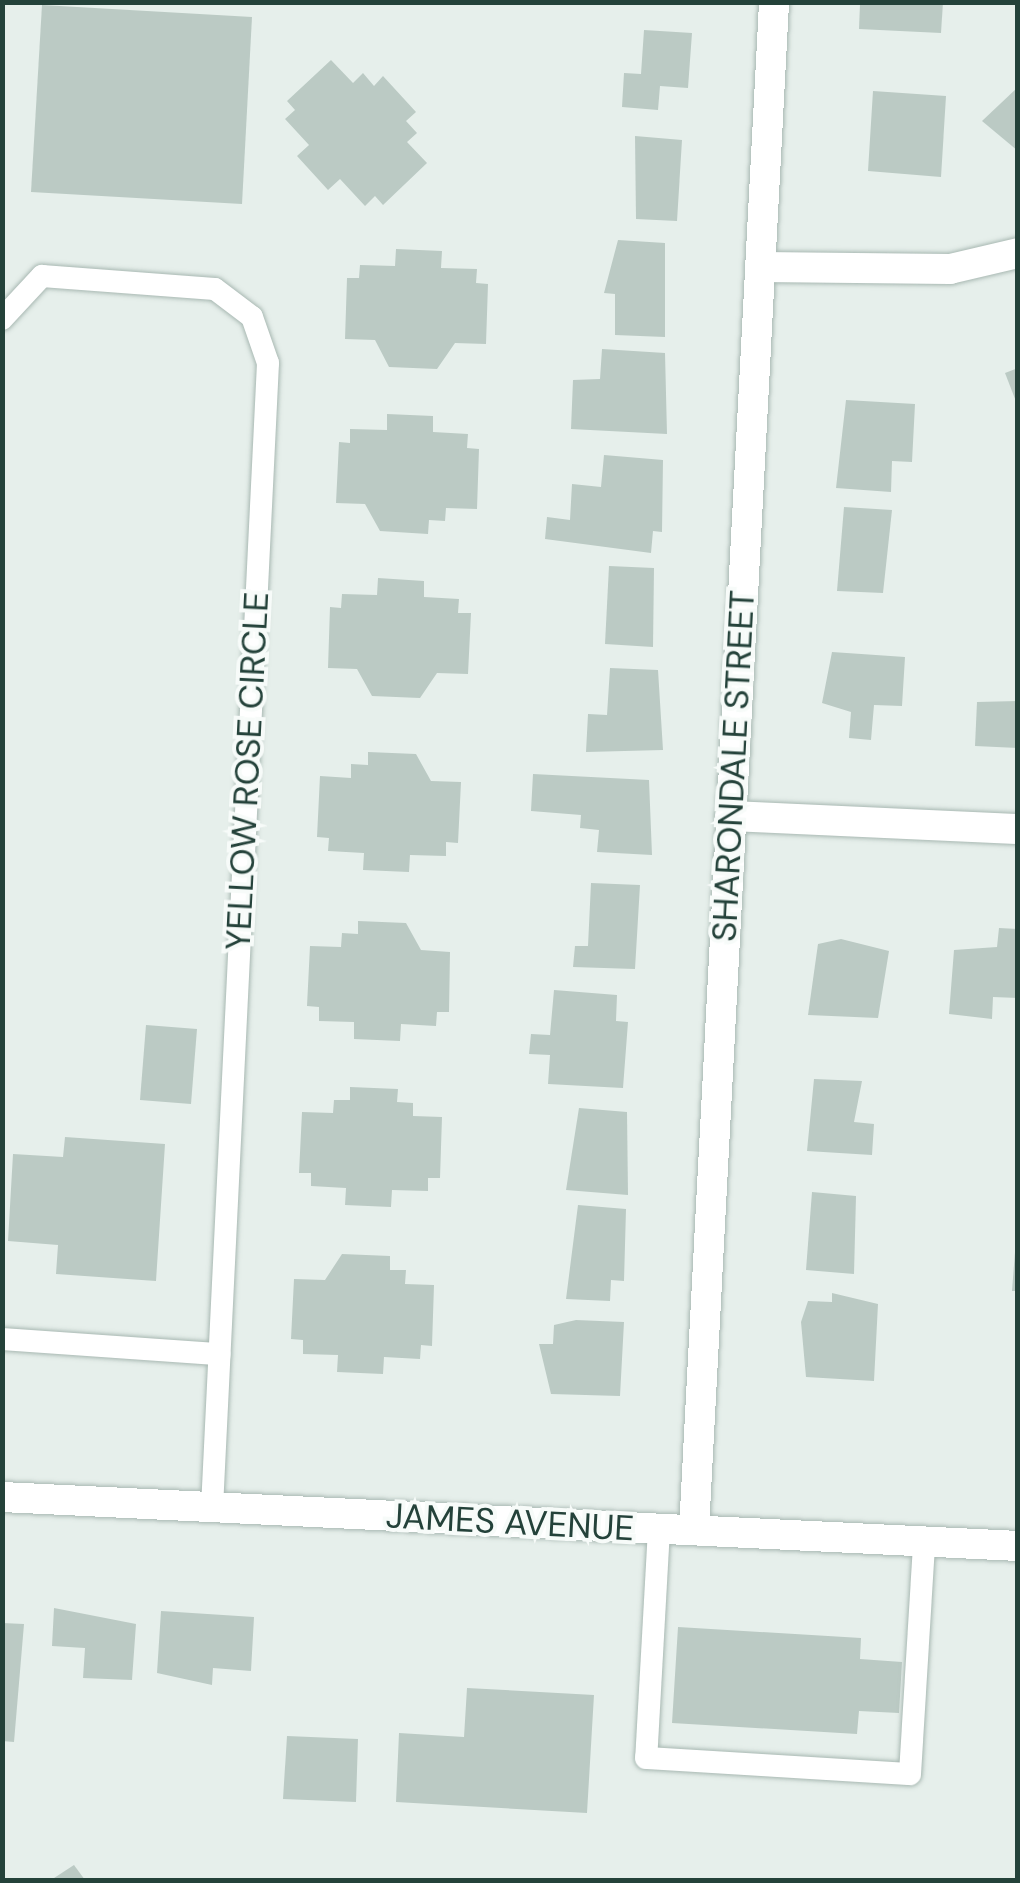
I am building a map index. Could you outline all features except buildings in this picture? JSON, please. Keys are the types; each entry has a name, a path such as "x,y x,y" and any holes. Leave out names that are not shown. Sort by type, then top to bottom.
{"street":[{"name":"SHARONDALE STREET","path":"694,1530 774,2"},
{"path":"761,267 950,268 1018,252"},
{"path":"730,816 1018,828"},
{"name":"JAMES AVENUE","path":"2,1497 1018,1546"}],"lane":[{"name":"YELLOW ROSE CIRCLE","path":"2,319 42,276 215,290 252,317 268,363 212,1507"},
{"path":"2,1340 219,1354"},
{"path":"660,1528 646,1758 910,1774 924,1542"}]}
